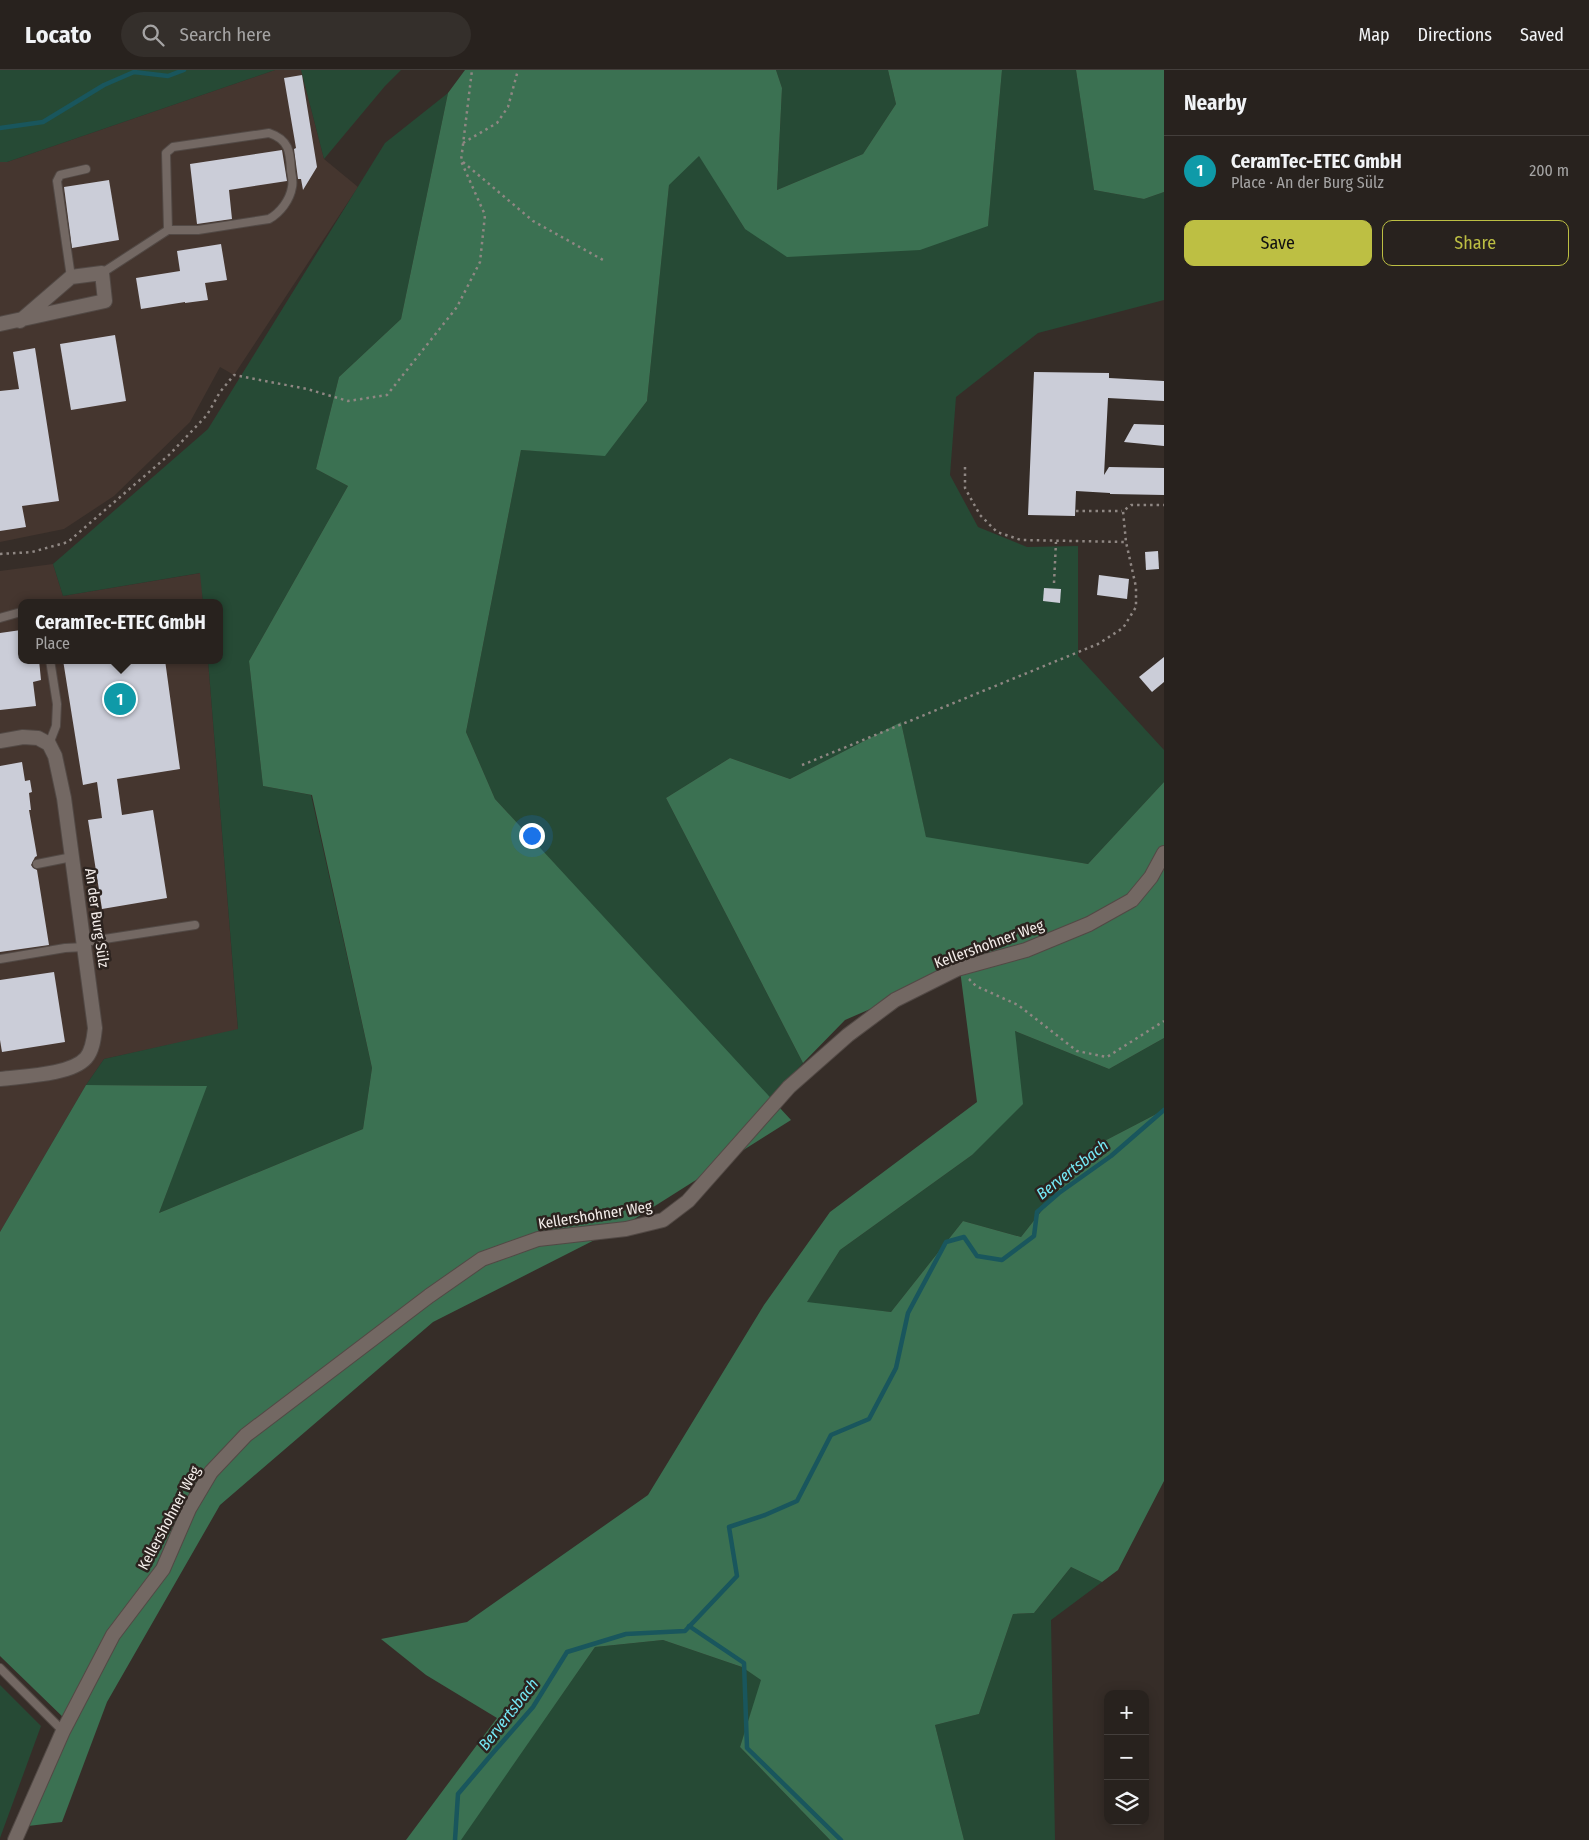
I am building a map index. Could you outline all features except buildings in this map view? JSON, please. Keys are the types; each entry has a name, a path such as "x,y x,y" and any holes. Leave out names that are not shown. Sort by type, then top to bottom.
{"street":[{"path":"0,324 20,321 105,301 102,273 71,277 20,321"},
{"path":"0,741 22,737 38,738 49,744"},
{"name":"An der Burg Sülz","path":"0,1079 71,1068 87,1057 93,1041 95,1028 85,945 59,770 49,744"},
{"name":"Kellershohner Weg","path":"15,1840 63,1731 113,1635 163,1569 189,1509 211,1472 246,1435 429,1296 482,1259 538,1239 626,1229 663,1220 688,1201 789,1087 848,1035 895,1000 957,969 1026,950 1089,924 1132,900 1151,877 1164,853"}],"lane":[{"path":"102,273 168,230 207,228 269,219 278,214 293,187 290,151 286,144 275,135 269,133 174,147 166,153 168,230"},
{"path":"71,277 57,181 60,174 86,169"},
{"path":"0,618 18,613"},
{"path":"49,744 56,726 57,704 51,664"},
{"path":"37,864 72,857"},
{"path":"0,958 195,925"},
{"path":"0,1668 63,1731"}],"path":[{"path":"0,554 32,552 68,542 170,454 207,415 220,392 234,375 348,401 387,395 457,307 480,262 485,215 461,161 472,70"},
{"path":"463,143 497,123 508,106 518,70"},
{"path":"461,161 533,221 603,260"},
{"path":"964,467 965,488 980,515 997,532 1021,540 1126,542"},
{"path":"1076,511 1123,512 1131,505 1164,505"},
{"path":"802,765 1098,644 1123,628 1136,607 1136,587 1126,542 1123,512"},
{"path":"1054,583 1056,541"},
{"path":"957,969 976,986 1018,1004 1078,1051 1107,1057 1164,1021"}],"shaded area":[{"path":"275,70 301,70 324,159 358,187 234,375 220,367 190,422 114,496 64,529 0,542 0,162 7,162"},
{"path":"53,564 63,596 201,573 203,599 18,599 18,664 208,664 238,1030 104,1059 86,1085 0,1232 0,571"}],"green space":[{"path":"0,70 275,70 7,162 0,162"},
{"path":"301,70 401,70 385,86 324,159"},
{"path":"465,70 776,70 782,88 777,190 863,154 896,104 888,70 1002,70 988,226 920,250 787,257 745,229 699,156 669,185 647,401 605,456 521,450 466,732 495,799 791,1120 628,1223 433,1322 220,1505 107,1702 62,1822 28,1826 68,1722 0,1656 0,1232 86,1085 207,1086 159,1213 363,1129 372,1068 312,795 263,786 249,661 348,486 316,469 339,377 401,319 448,93"},
{"path":"776,70 888,70 896,104 863,154 777,190 782,88"},
{"path":"1002,70 1076,70 1094,190 1144,199 1164,192 1164,300 1038,333 956,397 950,475 978,527 1027,547 1078,546 1078,656 1164,750 1164,782 1088,864 926,838 901,722 790,779 730,758 666,798 803,1063 770,1099 495,799 466,732 521,450 605,455 647,401 669,184 699,155 745,229 988,225"},
{"path":"1076,70 1164,70 1164,192 1144,199 1094,190"},
{"path":"448,93 401,319 339,377 316,469 348,486 249,661 263,786 311,795 372,1068 363,1129 159,1213 206,1086 86,1085 104,1059 238,1029 208,664 223,664 223,599 203,599 200,573 63,596 53,564 208,429 385,143"},
{"path":"901,722 926,837 1088,864 1164,782 1164,1038 1109,1069 1015,1031 1023,1104 972,1155 840,1250 807,1302 891,1312 963,1221 1021,1237 1091,1148 1164,1110 1164,1481 1118,1570 1102,1582 1071,1567 1034,1613 1013,1614 979,1714 935,1725 964,1840 830,1840 740,1747 761,1680 742,1667 663,1640 595,1647 461,1840 406,1840 497,1718 426,1675 381,1639 467,1622 648,1495 764,1305 830,1212 977,1102 960,970 845,1020 803,1063 666,798 730,758 790,779"},
{"path":"1015,1031 1109,1069 1164,1038 1164,1110 1091,1148 1021,1237 963,1221 891,1312 806,1303 840,1250 972,1155"},
{"path":"1071,1567 1102,1582 1051,1620 1055,1840 964,1840 935,1725 979,1714 1013,1614 1034,1613"},
{"path":"663,1640 742,1667 762,1680 740,1747 830,1840 460,1840 595,1647"},
{"path":"0,1685 41,1726 0,1838"}],"waterway":[{"path":"0,128 43,122 104,85 134,72 168,76 184,70"},
{"name":"Bervertsbach","path":"455,1840 458,1794 533,1707 567,1652 626,1634 685,1631 737,1576 729,1527 765,1515 797,1501 831,1435 869,1419 896,1368 908,1313 946,1242 964,1237 977,1256 1002,1260 1034,1236 1037,1212 1059,1193 1111,1156 1164,1110"},
{"path":"689,1626 744,1663 747,1748 841,1840"}],"place":[{"name":"CeramTec-ETEC GmbH","path":"120,699"}]}
